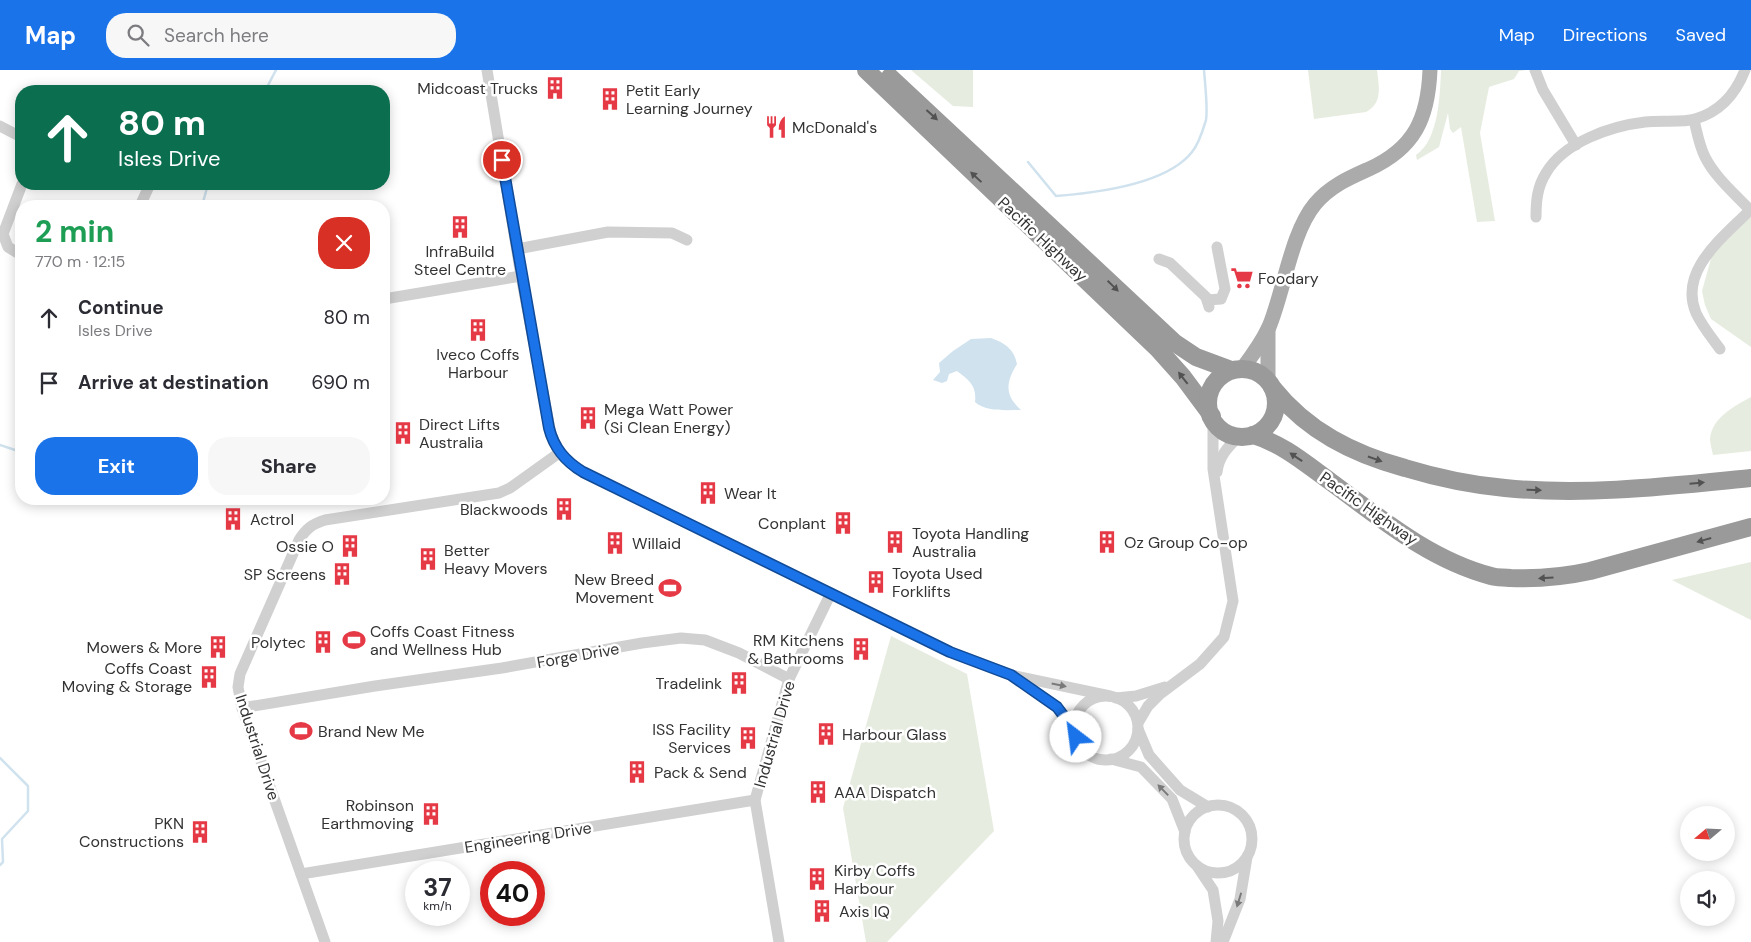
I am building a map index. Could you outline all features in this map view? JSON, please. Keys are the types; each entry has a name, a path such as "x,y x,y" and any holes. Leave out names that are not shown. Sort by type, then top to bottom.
{"highway":[{"name":"Pacific Highway","path":"866,70 1158,349 1183,377 1213,418"},
{"name":"Pacific Highway","path":"882,70 1174,343 1196,356 1237,370"},
{"path":"1270,384 1276,398 1275,410 1271,421 1263,429 1246,436 1228,434 1219,427 1209,407 1209,396 1213,385 1221,376 1237,370 1253,370 1262,375 1270,384 1286,404 1331,439 1363,455 1430,476 1505,488 1572,491 1751,478"},
{"name":"Pacific Highway","path":"1246,436 1270,440 1297,457 1405,537 1459,565 1493,576 1528,579 1590,572 1751,527"}],"main road":[{"path":"1237,370 1268,328 1299,234 1311,209 1333,187 1386,160 1407,143 1423,117 1429,92 1430,70"},
{"path":"1268,328 1270,384"}],"street":[{"path":"487,70 549,428 560,453 570,464 950,652 1011,675 1113,697 1131,707 1149,755 1180,790 1208,807"},
{"path":"1535,70 1543,90 1576,145"},
{"path":"1536,217 1537,195 1546,172 1559,157 1576,145 1599,134 1630,124 1662,120 1694,120 1714,111 1725,102 1735,91 1745,70"},
{"path":"1694,120 1700,144 1710,166 1750,210 1707,254 1694,277 1692,293 1696,312 1720,349"},
{"path":"0,126 15,134"},
{"path":"15,202 3,234 8,247 15,252"},
{"path":"517,249 608,232 672,233 687,240"},
{"path":"1159,259 1170,263 1206,297 1208,303 1221,299 1224,289 1217,247"},
{"path":"390,298 522,276"},
{"path":"1111,759 1118,758 1128,751 1135,741 1138,726 1148,706 1160,694 1200,664 1223,637 1233,601 1212,459 1213,418"},
{"path":"1216,484 1220,460 1225,451 1246,436"},
{"name":"Industrial Drive","path":"325,942 242,708 238,687 240,674 300,540 308,528 325,520 499,493 510,488 560,453"},
{"name":"Industrial Drive","path":"779,942 755,800 789,679 831,593"},
{"name":"Forge Drive","path":"242,708 375,686 502,668 680,638 705,640 739,653 789,679"},
{"path":"1011,675 1057,707 1075,731 1079,743 1087,753 1099,758 1111,759 1141,767 1172,799 1185,832 1186,850 1213,890 1218,921 1216,942"},
{"path":"1075,731 1076,718 1079,713 1087,703 1098,697 1145,694 1174,684"},
{"name":"Engineering Drive","path":"301,874 755,800"},
{"path":"1185,832 1193,816 1208,807 1226,806 1242,816 1249,826 1252,838 1240,899 1222,942"},
{"path":"1197,866 1209,872 1228,872 1239,865 1247,856"}],"shaded area":[{"path":"911,70 973,70 973,107 953,106"},
{"path":"1308,70 1377,70 1379,94 1375,104 1366,112 1314,119"},
{"path":"1441,70 1526,70 1519,71 1514,79 1489,87 1480,133 1495,221 1477,222 1461,127 1453,133 1450,129 1448,113 1439,147 1417,160 1416,155 1424,148 1434,128 1439,103"},
{"path":"1751,216 1751,347 1711,319 1702,291 1712,255"},
{"path":"1751,397 1751,451 1713,455 1710,439 1715,424 1725,413"},
{"path":"1751,562 1751,620 1672,580"},
{"path":"891,636 967,674 994,831 887,942 866,942 843,808"}],"water":[{"path":"991,338 1001,342 1014,354 1017,364 1009,383 1009,394 1021,410 996,410 975,402 975,392 971,384 957,371 949,374 947,381 942,383 933,380 940,372 939,363 953,351 971,339"}],"waterway":[{"path":"268,85 276,70"},
{"path":"1028,162 1056,196 1129,185 1148,180 1165,172 1180,163 1197,145 1207,115 1204,70"},
{"path":"204,200 206,190"},
{"path":"0,445 15,450"},
{"path":"0,758 28,786 28,811 2,839 3,862 0,865"}],"place":[{"name":"Midcoast Trucks","path":"555,88"},
{"name":"Petit Early Learning Journey","path":"610,99"},
{"name":"McDonald's","path":"776,127"},
{"name":"InfraBuild Steel Centre","path":"460,227"},
{"name":"Foodary","path":"1242,278"},
{"name":"Iveco Coffs Harbour","path":"478,330"},
{"name":"Mega Watt Power (Si Clean Energy)","path":"588,418"},
{"name":"Direct Lifts Australia","path":"403,433"},
{"name":"Wear It","path":"708,493"},
{"name":"Blackwoods","path":"564,509"},
{"name":"Actrol","path":"233,519"},
{"name":"Conplant","path":"843,523"},
{"name":"Toyota Handling Australia","path":"895,542"},
{"name":"Oz Group Co-op","path":"1107,542"},
{"name":"Willaid","path":"615,543"},
{"name":"Ossie O","path":"350,546"},
{"name":"Better Heavy Movers","path":"428,559"},
{"name":"SP Screens","path":"342,574"},
{"name":"Toyota Used Forklifts","path":"876,582"},
{"name":"New Breed Movement","path":"670,588"},
{"name":"Coffs Coast Fitness and Wellness Hub","path":"354,640"},
{"name":"Polytec","path":"323,642"},
{"name":"Mowers & More","path":"218,647"},
{"name":"RM Kitchens & Bathrooms","path":"861,649"},
{"name":"Coffs Coast Moving & Storage","path":"209,677"},
{"name":"Tradelink","path":"739,683"},
{"name":"Brand New Me","path":"301,731"},
{"name":"Harbour Glass","path":"826,734"},
{"name":"ISS Facility Services","path":"748,738"},
{"name":"Pack & Send","path":"637,772"},
{"name":"AAA Dispatch","path":"818,792"},
{"name":"Robinson Earthmoving","path":"431,814"},
{"name":"PKN Constructions","path":"200,832"},
{"name":"Kirby Coffs Harbour","path":"817,879"},
{"name":"Axis IQ","path":"822,911"}],"route":[{"path":"502,160 549,428 560,453 570,464 950,652 1011,675 1057,707 1075,731 1076,737"}]}
